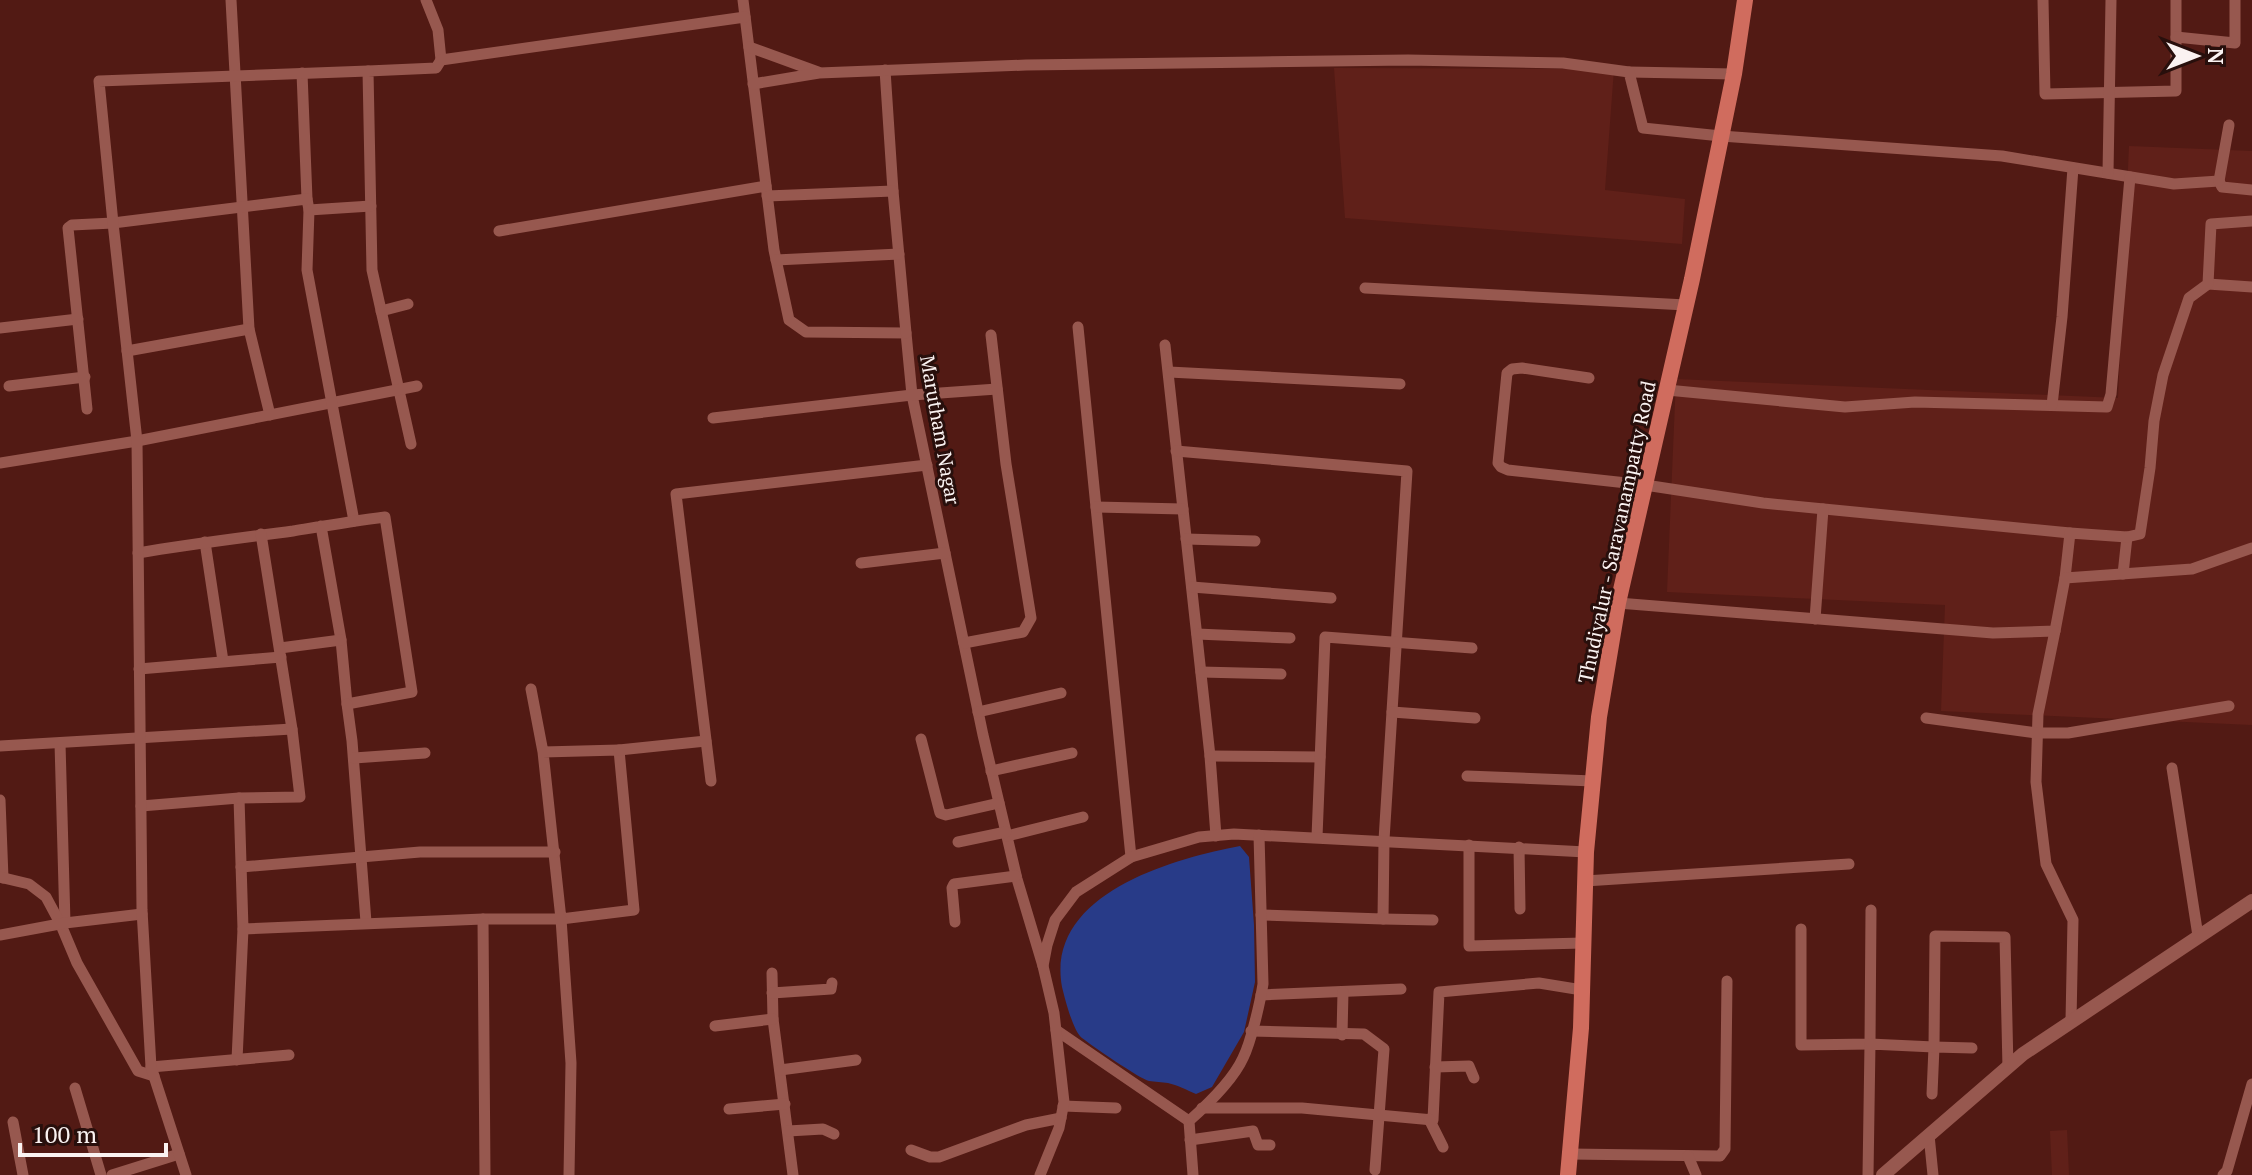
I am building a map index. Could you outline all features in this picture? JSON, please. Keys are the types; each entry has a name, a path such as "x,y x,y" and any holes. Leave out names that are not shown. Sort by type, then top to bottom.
{"main road":[{"name":"Thudiyalur - Saravanampatty Road","path":"1568,1175 1581,1028 1586,852 1599,717 1618,603 1686,305 1734,74 1745,0"}],"street":[{"path":"231,0 249,329 270,415"},
{"path":"186,1175 153,1072 142,914 137,441 99,81 436,68 441,60 438,30 426,0"},
{"name":"Marutham Nagar","path":"743,0 776,260 789,320 806,332 906,333 912,395 978,712 1016,876 1043,966"},
{"path":"2043,0 2045,94 2176,91 2176,0"},
{"path":"2108,173 2111,0"},
{"path":"2176,37 2235,43 2235,0"},
{"path":"441,60 745,17"},
{"path":"749,47 819,73"},
{"path":"753,84 819,73 885,70 1408,60 1563,63 1629,72 1734,74"},
{"path":"885,70 906,333"},
{"path":"368,71 372,270 411,444"},
{"path":"1629,72 1643,128 2002,156 2174,184 2219,181"},
{"path":"302,73 308,205 307,270 354,521"},
{"path":"2229,125 2219,181 2222,187 2252,190"},
{"path":"2052,405 2073,168"},
{"path":"1667,390 1845,407 1915,402 2107,407 2111,394 2130,177"},
{"path":"499,231 767,191 893,191"},
{"path":"87,409 68,228 72,225 243,208 371,206"},
{"path":"2208,284 2211,224 2252,221"},
{"path":"776,260 899,254"},
{"path":"1589,378 1522,368 1507,373 1498,463 1501,467 1763,503 2127,537 2140,534 2163,375 2189,298 2208,284 2252,287"},
{"path":"1365,288 1686,305"},
{"path":"381,311 408,304"},
{"path":"0,328 78,319"},
{"path":"1078,327 1131,857"},
{"path":"127,351 249,329"},
{"path":"964,643 1023,632 1031,618 1006,464 991,335"},
{"path":"1165,345 1216,836"},
{"path":"1169,372 1400,384"},
{"path":"9,386 85,377"},
{"path":"0,463 137,441 417,386"},
{"path":"713,418 912,395 997,389"},
{"path":"1176,451 1407,471 1384,840 1383,919"},
{"path":"711,781 676,494 927,465"},
{"path":"1096,507 1183,509"},
{"path":"1815,619 1823,509"},
{"path":"138,553 385,517 412,692 347,704"},
{"path":"321,526 341,640 354,758 366,922"},
{"path":"2070,533 2065,578 2038,714 2036,782 2046,864 2073,920 2071,1021"},
{"path":"141,806 239,798 300,797 261,534"},
{"path":"2123,574 2127,537"},
{"path":"1186,539 1255,541"},
{"path":"205,542 223,661"},
{"path":"2065,578 2192,569 2252,548"},
{"path":"861,563 945,553"},
{"path":"1192,587 1331,598"},
{"path":"1618,603 1993,633 2055,631"},
{"path":"1197,634 1290,638"},
{"path":"1317,837 1325,637 1472,648"},
{"path":"139,669 223,661 341,640"},
{"path":"1201,672 1281,674"},
{"path":"531,689 543,752 561,919 571,1063 569,1175"},
{"path":"978,712 1061,693"},
{"path":"1926,718 2037,733 2068,733 2229,706"},
{"path":"1392,712 1475,718"},
{"path":"0,746 292,729"},
{"path":"921,739 940,813 946,815 999,803"},
{"path":"543,752 619,750 706,741"},
{"path":"60,743 63,924"},
{"path":"243,929 366,922 561,919 634,910 619,750"},
{"path":"354,758 425,753"},
{"path":"991,771 1072,753"},
{"path":"1210,756 1320,757"},
{"path":"2172,768 2198,936"},
{"path":"1467,776 1593,781"},
{"path":"237,1060 243,929 239,798"},
{"path":"0,800 1,877 29,884 52,906 63,924 77,963 138,1071 153,1072 289,1055"},
{"path":"958,842 1083,817"},
{"path":"1040,1175 1062,1112 1056,1030 1043,966 1047,945 1055,920 1076,892 1131,857 1199,837 1234,834 1586,852"},
{"path":"1193,1175 1189,1121 1243,1058 1261,995 1259,835"},
{"path":"1469,845 1469,946 1583,943"},
{"path":"1519,847 1520,909"},
{"path":"241,867 420,852 555,852"},
{"path":"1585,881 1849,864"},
{"path":"955,922 954,884 1016,876"},
{"path":"1883,1175 2023,1054 2252,901"},
{"path":"1868,1175 1871,910"},
{"path":"0,935 142,914"},
{"path":"1261,915 1433,920"},
{"path":"483,919 485,1175"},
{"path":"1801,929 1801,1045 1972,1048"},
{"path":"1932,1094 1935,936 2005,937 2008,1068"},
{"path":"772,973 773,1019 793,1175"},
{"path":"1570,1154 1720,1156 1725,1149 1727,981"},
{"path":"772,993 831,989 832,983"},
{"path":"1202,1108 1302,1108 1433,1120 1439,992 1539,983 1582,990"},
{"path":"1261,995 1401,989"},
{"path":"1342,1035 1343,992"},
{"path":"715,1026 773,1019"},
{"path":"1056,1030 1189,1121"},
{"path":"1251,1031 1364,1034 1384,1049 1375,1170"},
{"path":"780,1070 856,1060"},
{"path":"1435,1067 1469,1066 1474,1078"},
{"path":"2223,1175 2227,1171 2252,1084"},
{"path":"75,1088 101,1175"},
{"path":"729,1109 785,1104"},
{"path":"911,1150 939,1157 1062,1112 1116,1108"},
{"path":"1429,1119 1443,1147"},
{"path":"13,1122 23,1175"},
{"path":"788,1131 823,1129 834,1134"},
{"path":"1190,1140 1253,1131 1258,1145 1270,1145"},
{"path":"1929,1135 1933,1175"},
{"path":"112,1175 179,1154"},
{"path":"1688,1156 1696,1175"}],"shaded area":[{"path":"1334,68 1614,69 1605,190 1685,199 1682,244 1345,218"},
{"path":"2129,146 2252,151 2252,725 1941,711 1945,605 1667,592 1676,379 2118,398"},
{"path":"2067,1130 2069,1175 2052,1175 2050,1131"}],"water":[{"path":"1240,846 1249,857 1254,925 1255,982 1244,1032 1212,1087 1196,1094 1171,1084 1149,1081 1079,1034 1062,987 1062,955 1073,928 1093,905 1119,886 1181,860"}]}
